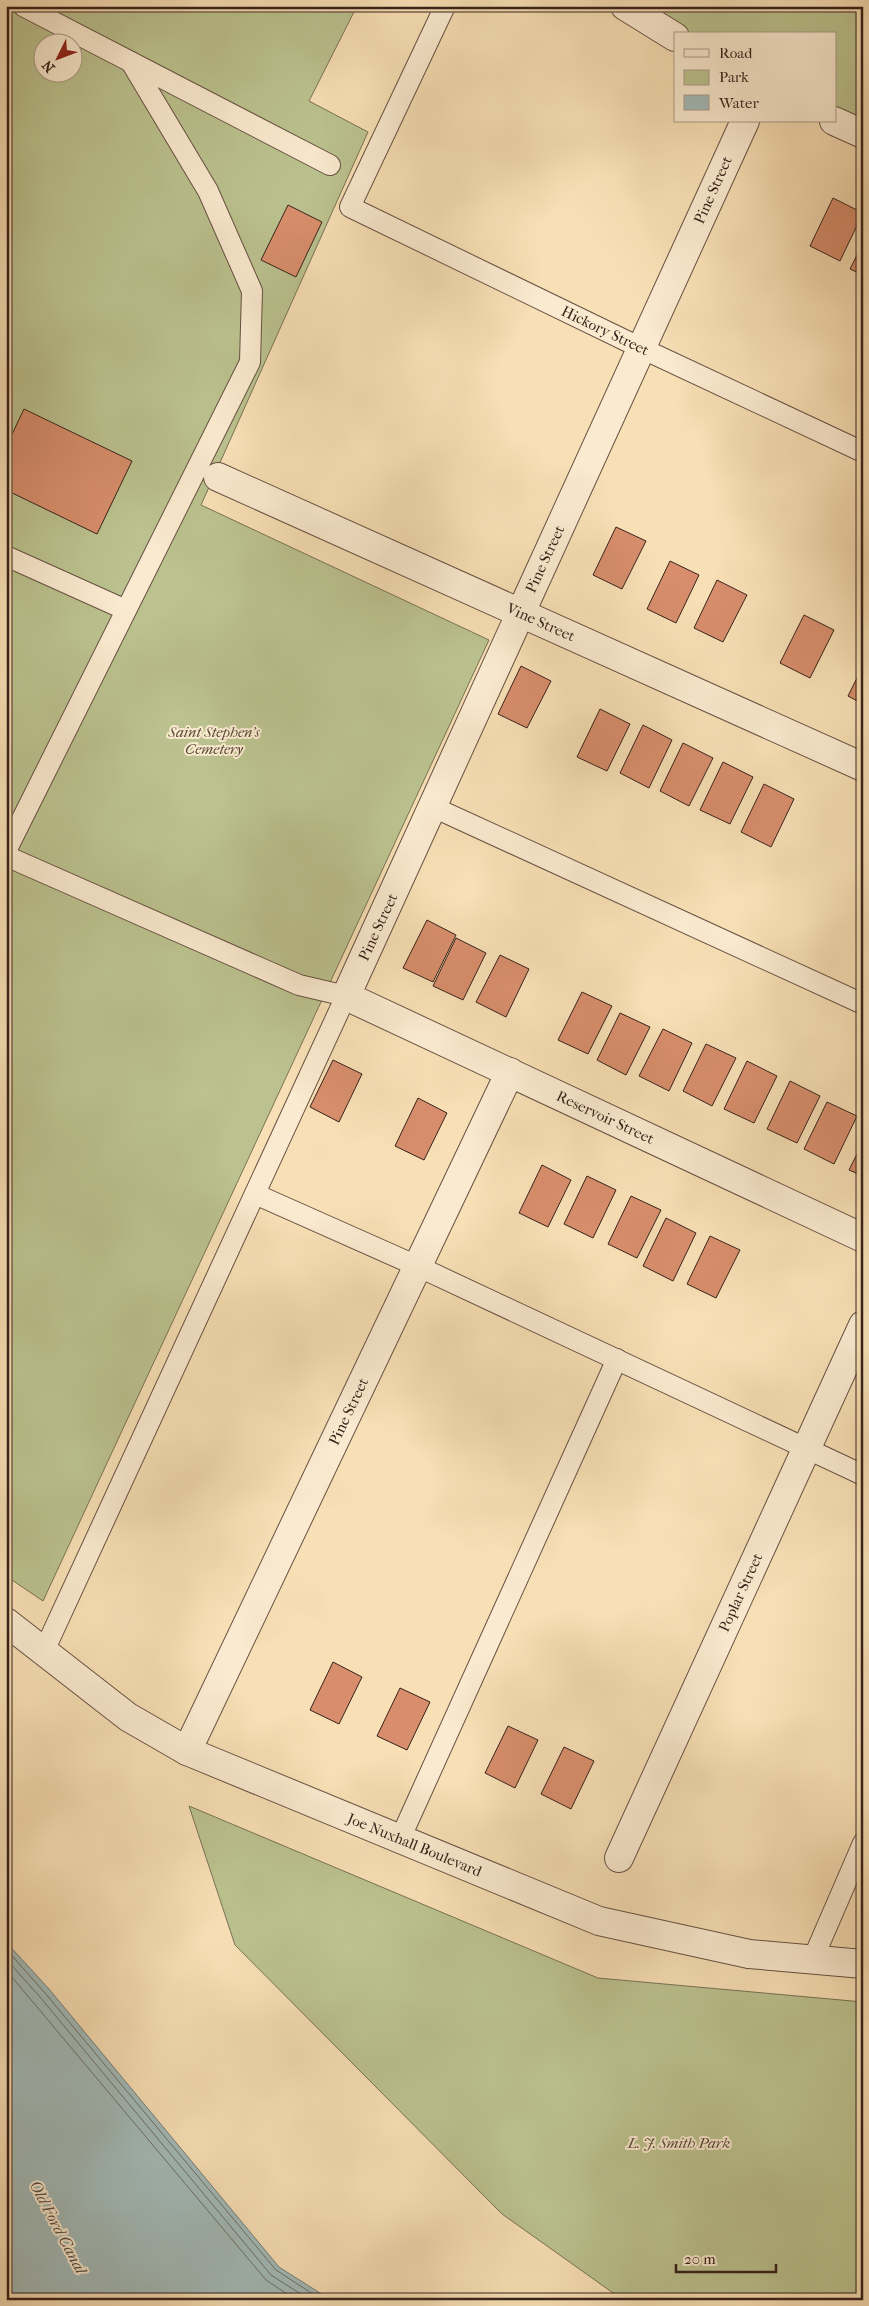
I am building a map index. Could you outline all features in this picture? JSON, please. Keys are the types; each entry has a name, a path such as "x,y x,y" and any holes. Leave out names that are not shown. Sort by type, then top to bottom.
{"street":[{"path":"625,6 674,35"},
{"name":"Pine Street","path":"346,996 745,122"},
{"path":"836,122 863,134"},
{"name":"Vine Street","path":"218,477 863,768"},
{"name":"Reservoir Street","path":"346,996 863,1238"},
{"name":"Pine Street","path":"187,1751 510,1072"},
{"name":"Poplar Street","path":"620,1858 863,1325"},
{"name":"Joe Nuxhall Boulevard","path":"6,1622 128,1716 187,1751 599,1921 749,1954 863,1964"}],"lane":[{"path":"23,6 330,165"},
{"name":"Hickory Street","path":"445,6 350,207 641,348 863,452"},
{"path":"6,851 250,362 252,291 208,192 131,62"},
{"path":"6,556 126,610"},
{"path":"432,808 863,1004"},
{"path":"6,856 299,985 346,996 44,1651"},
{"path":"255,1194 417,1266 863,1475"},
{"path":"400,1839 617,1360"},
{"path":"812,1961 863,1843"}],"green space":[{"name":"Saint Stephen’s Cemetery","path":"6,6 357,6 309,101 368,132 201,505 489,640 43,1601 6,1576"},
{"path":"627,6 863,6 863,134 836,121 836,32 674,33"},
{"name":"L. J. Smith Park","path":"189,1806 598,1978 863,2002 863,2300 623,2300 502,2214 235,1945"}],"water":[{"name":"Old Ford Canal","path":"6,1942 49,1989 279,2267 331,2300 6,2300"}],"building":[{"path":"833,198 863,213 840,261 810,246"},
{"path":"288,205 322,222 296,277 261,260"},
{"path":"863,243 863,275 850,269"},
{"path":"24,409 132,461 97,534 6,490 6,447"},
{"path":"616,527 646,541 622,589 593,575"},
{"path":"670,561 699,575 676,623 647,609"},
{"path":"717,580 747,595 723,642 694,628"},
{"path":"804,615 834,630 810,678 780,663"},
{"path":"521,666 551,681 527,728 498,714"},
{"path":"863,666 863,704 848,696"},
{"path":"600,709 630,724 607,771 577,757"},
{"path":"643,725 672,740 649,788 620,773"},
{"path":"683,743 713,758 689,806 660,791"},
{"path":"723,762 753,777 730,824 700,810"},
{"path":"764,784 794,799 771,847 741,832"},
{"path":"427,920 456,935 433,982 403,968"},
{"path":"456,938 486,953 463,1000 433,986"},
{"path":"500,955 529,969 506,1017 476,1002"},
{"path":"582,992 612,1006 588,1054 558,1040"},
{"path":"620,1013 650,1027 626,1075 597,1060"},
{"path":"663,1029 692,1043 669,1091 639,1076"},
{"path":"706,1044 736,1058 712,1106 683,1091"},
{"path":"333,1060 362,1074 339,1122 310,1107"},
{"path":"747,1061 777,1076 754,1123 724,1109"},
{"path":"790,1081 820,1096 797,1143 767,1129"},
{"path":"418,1098 447,1113 424,1160 395,1146"},
{"path":"827,1102 857,1116 834,1164 804,1149"},
{"path":"863,1142 863,1176 849,1170"},
{"path":"542,1165 571,1180 548,1227 519,1213"},
{"path":"587,1176 616,1190 593,1238 564,1224"},
{"path":"631,1196 661,1210 637,1258 608,1244"},
{"path":"666,1218 696,1233 673,1281 643,1266"},
{"path":"710,1236 740,1250 716,1298 687,1284"},
{"path":"333,1662 362,1677 339,1724 310,1710"},
{"path":"400,1688 430,1702 407,1750 377,1736"},
{"path":"508,1726 538,1740 515,1788 485,1773"},
{"path":"564,1747 594,1761 571,1809 541,1794"}]}
